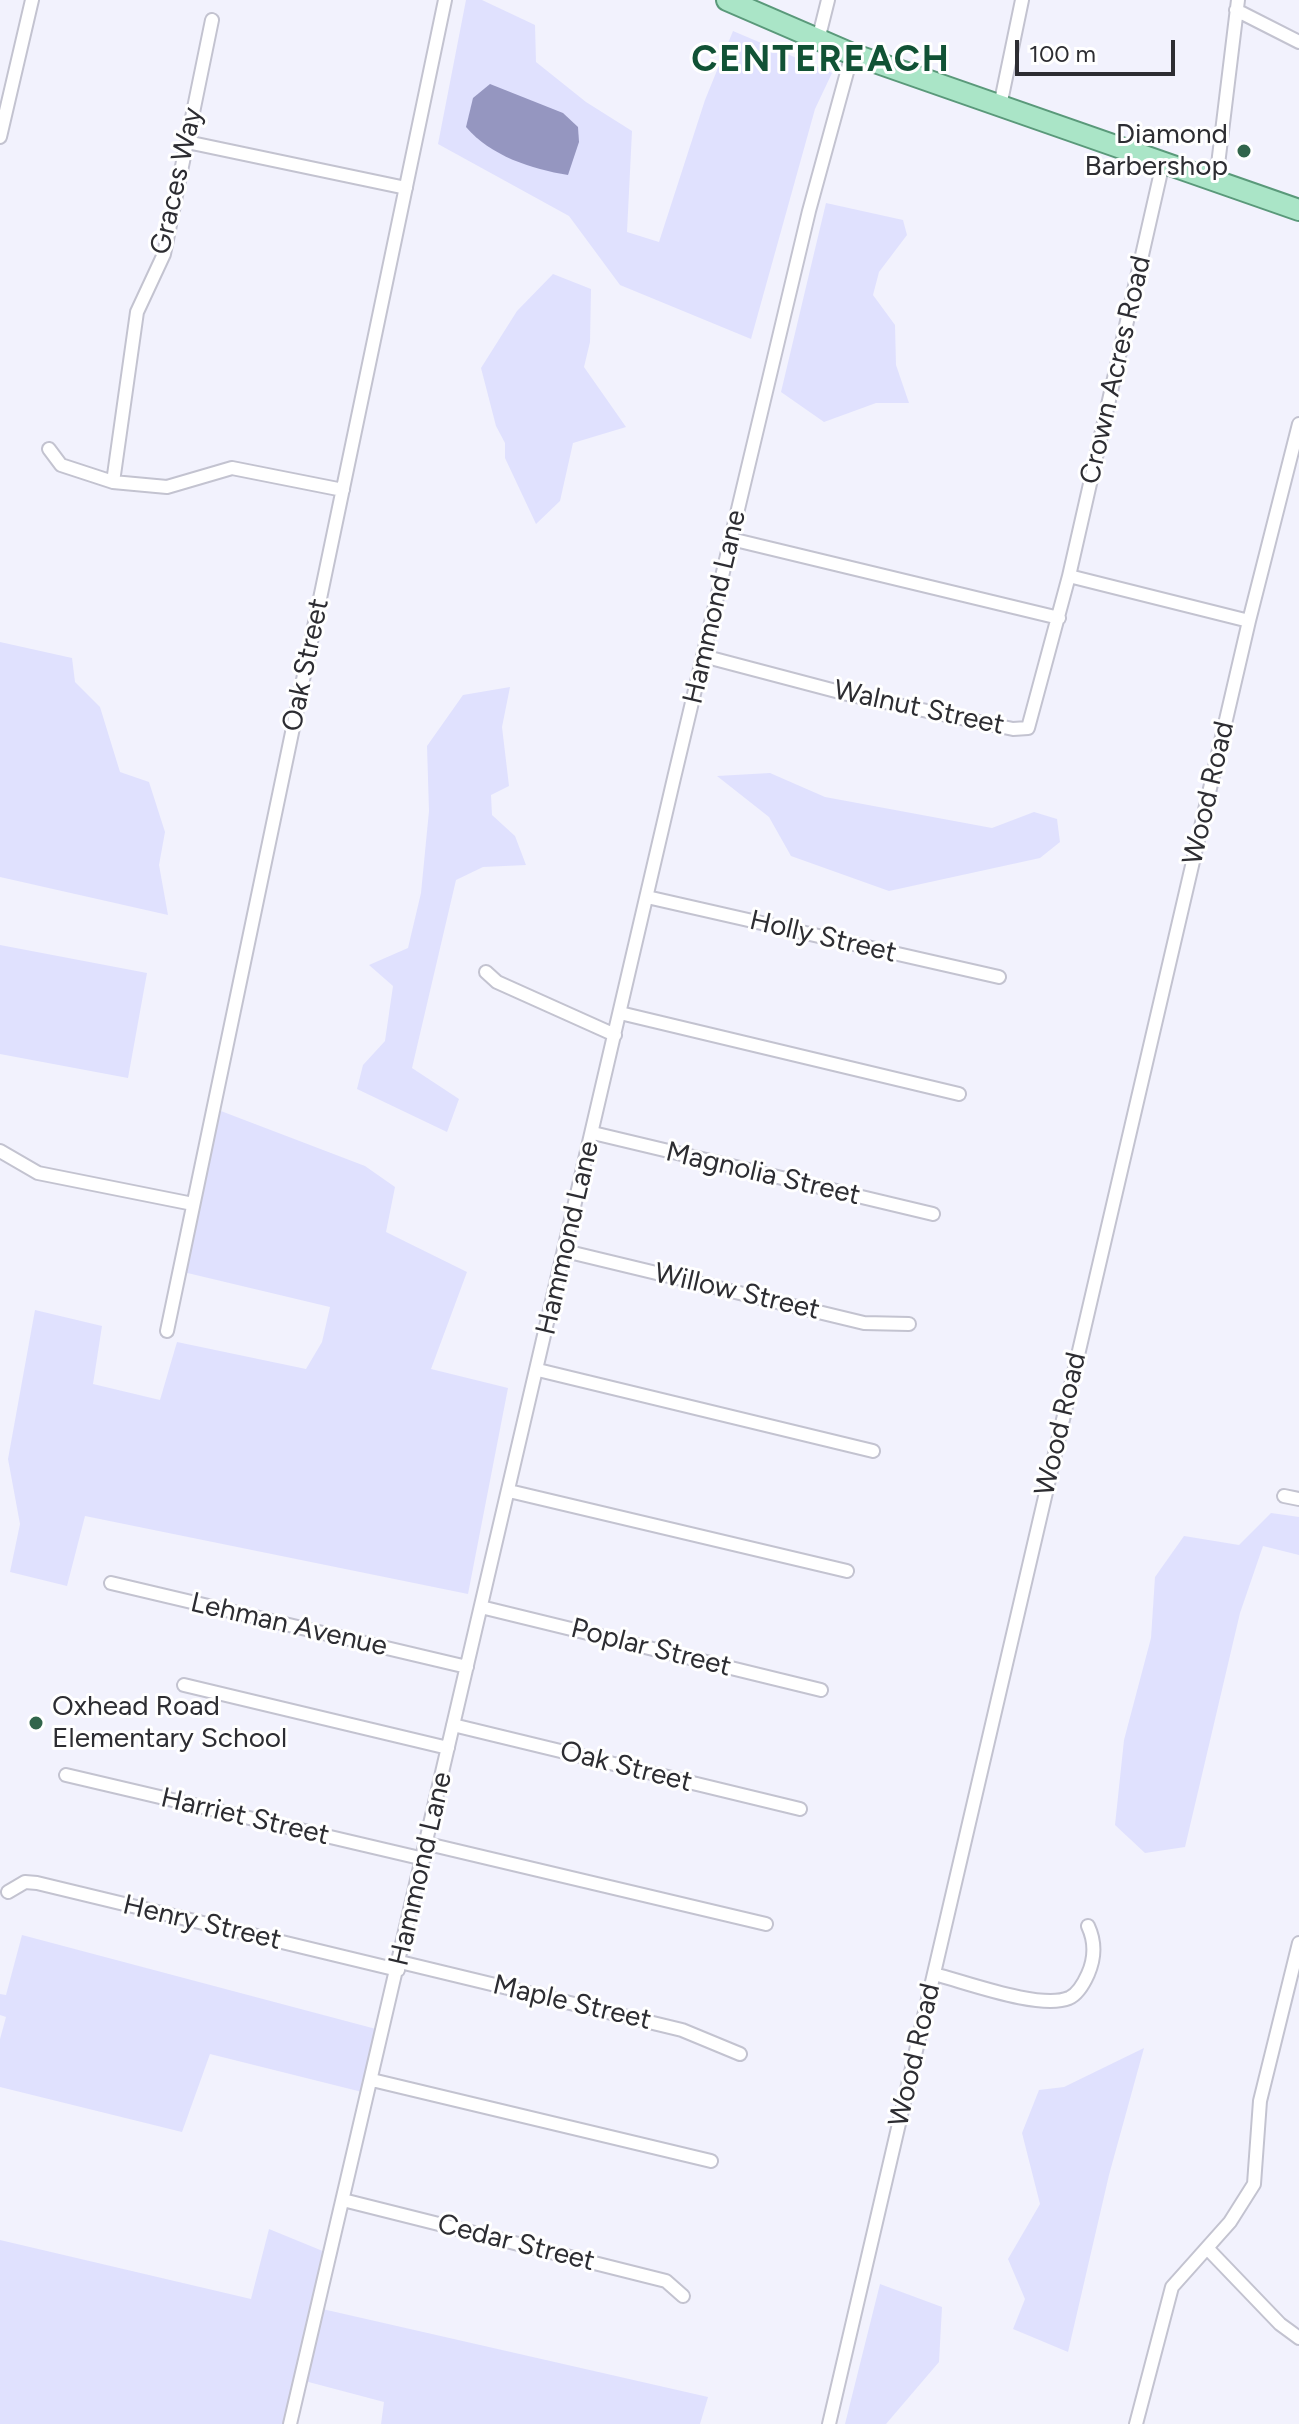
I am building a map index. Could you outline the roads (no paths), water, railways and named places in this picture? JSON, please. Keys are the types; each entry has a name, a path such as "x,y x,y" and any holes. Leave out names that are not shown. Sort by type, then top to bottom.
{"main road":[{"path":"727,0 852,54 1299,210"}],"street":[{"path":"0,137 32,0"},
{"name":"Oak Street","path":"167,1331 445,0"},
{"path":"818,40 828,0"},
{"path":"1000,106 1022,0"},
{"path":"1216,181 1237,5 1299,42"},
{"name":"Graces Way","path":"113,482 137,312 164,254 212,20"},
{"name":"Hammond Lane","path":"290,2424 428,1844 453,1725 703,656 809,211 852,54"},
{"path":"187,142 406,188"},
{"name":"Crown Acres Road","path":"1069,576 1163,163"},
{"name":"Wood Road","path":"829,2424 1249,621 1299,424"},
{"path":"49,449 61,465 113,482 167,487 232,468 343,490"},
{"path":"731,539 1059,618"},
{"path":"1069,576 1249,621"},
{"name":"Walnut Street","path":"703,656 851,695 1025,730 1033,714 1049,639 1059,618 1069,576"},
{"name":"Holly Street","path":"647,897 999,977"},
{"path":"486,972 497,982 615,1035"},
{"path":"620,1013 959,1094"},
{"name":"Magnolia Street","path":"593,1133 933,1214"},
{"path":"0,1151 38,1173 193,1204"},
{"name":"Willow Street","path":"565,1251 864,1323 909,1324"},
{"path":"538,1370 873,1451"},
{"path":"509,1491 847,1571"},
{"path":"1284,1496 1299,1499"},
{"name":"Lehman Avenue","path":"111,1583 467,1667"},
{"name":"Poplar Street","path":"481,1607 821,1690"},
{"path":"184,1685 448,1748"},
{"name":"Oak Street","path":"453,1725 800,1809"},
{"name":"Harriet Street","path":"66,1775 424,1859"},
{"path":"428,1844 766,1924"},
{"name":"Henry Street","path":"8,1892 25,1882 37,1883 399,1966"},
{"path":"934,1974 1046,2001 1070,1998 1090,1971 1095,1940 1088,1926"},
{"path":"1136,2424 1172,2287 1238,2211 1254,2184 1260,2101 1299,1943"},
{"name":"Maple Street","path":"399,1966 682,2030 740,2054"},
{"path":"372,2080 711,2161"},
{"name":"Cedar Street","path":"343,2200 666,2281 683,2296"},
{"path":"1207,2248 1280,2324 1299,2338"}],"place":[{"name":"Diamond Barbershop","path":"1244,151"},
{"name":"Oxhead Road Elementary School","path":"36,1723"}],"district":[{"name":"CENTEREACH","path":"821,60"}]}
